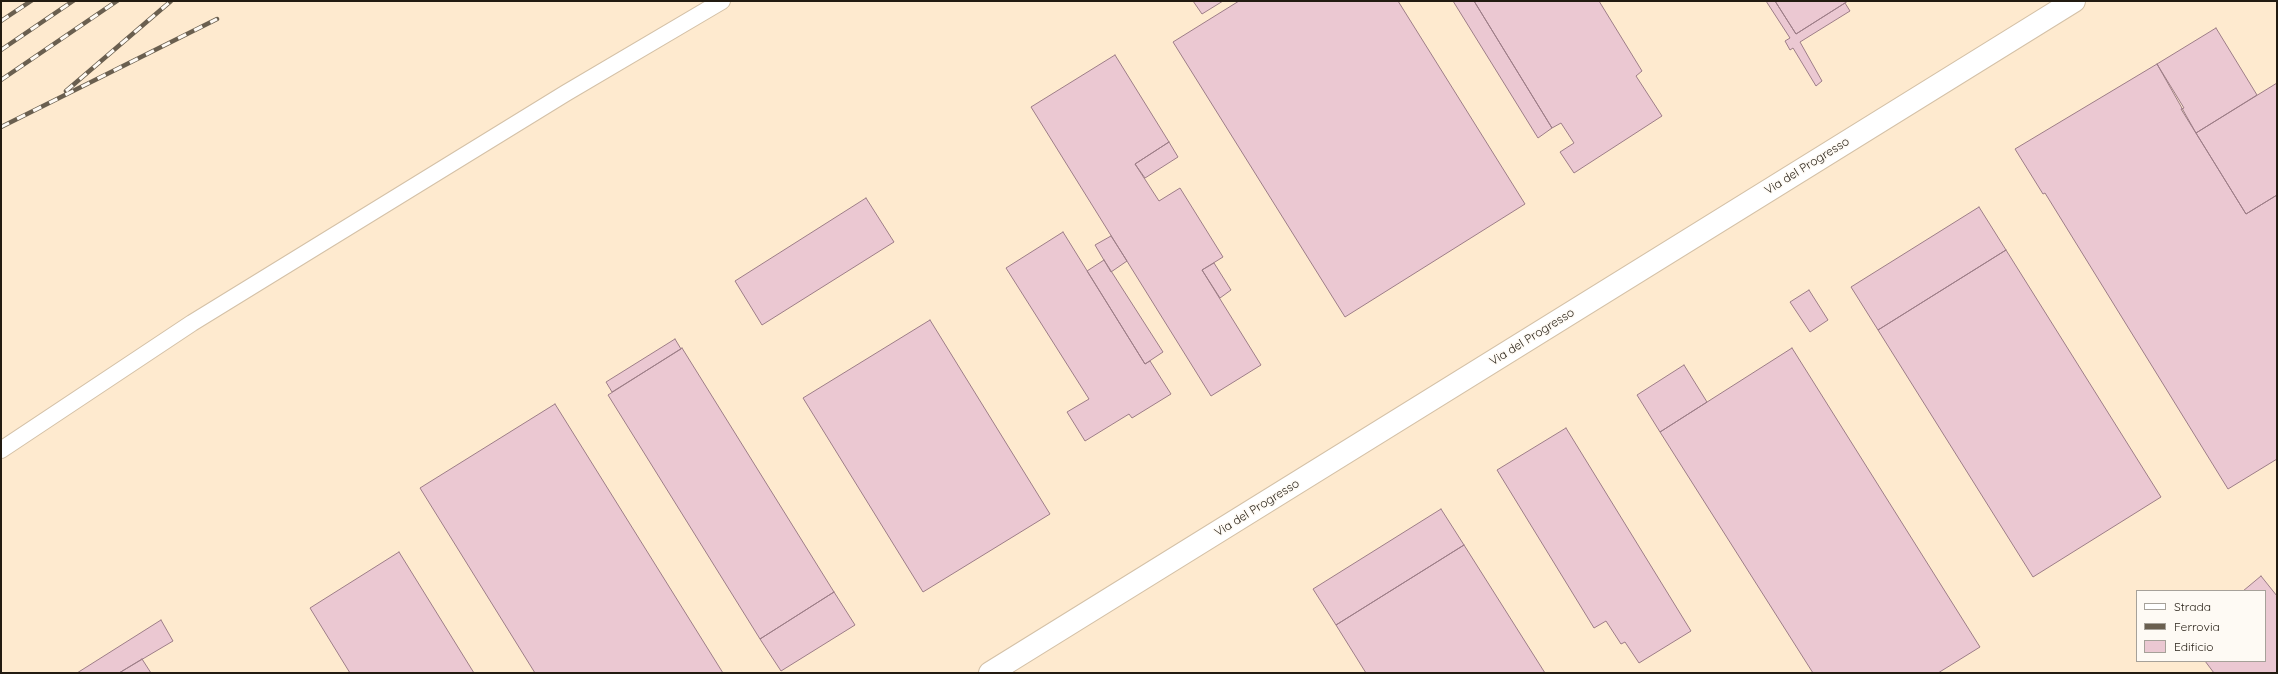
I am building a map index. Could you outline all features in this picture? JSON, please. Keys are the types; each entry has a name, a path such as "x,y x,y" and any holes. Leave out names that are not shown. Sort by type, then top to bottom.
{"street":[{"name":"Via del Progresso","path":"990,673 2074,1"}],"lane":[{"path":"1,450 192,323 566,94 722,1"}],"building":[{"path":"1193,1 1223,1 1202,14"},
{"path":"1239,1 1398,1 1525,204 1345,317 1173,42"},
{"path":"1453,1 1474,1 1552,128 1538,138"},
{"path":"1474,1 1599,1 1642,71 1636,76 1662,116 1574,173 1560,152 1574,143 1561,123 1552,128"},
{"path":"1766,1 1775,1 1796,34 1845,3 1850,11 1800,42 1822,81 1816,86 1793,48 1790,50 1785,41 1790,38"},
{"path":"1775,1 1848,1 1796,34"},
{"path":"2216,28 2257,95 2196,133 2157,64"},
{"path":"1115,55 1169,142 1135,164 1159,201 1180,188 1223,257 1202,270 1261,365 1211,396 1031,107"},
{"path":"2157,64 2184,108 2181,109 2246,214 2277,195 2277,459 2228,489 2045,193 2043,194 2015,149"},
{"path":"2277,83 2277,195 2246,214 2196,133"},
{"path":"1169,142 1178,157 1145,178 1135,164"},
{"path":"866,198 894,242 762,325 735,281"},
{"path":"1979,207 2006,250 1878,330 1851,287"},
{"path":"1063,232 1145,364 1150,361 1171,394 1132,418 1129,414 1085,441 1067,412 1089,399 1006,268"},
{"path":"1111,236 1127,261 1111,272 1095,245"},
{"path":"2006,250 2161,497 2033,577 1878,330"},
{"path":"1104,260 1163,352 1145,364 1087,271"},
{"path":"1214,263 1231,290 1220,298 1202,270"},
{"path":"1809,290 1828,320 1810,332 1790,302"},
{"path":"930,320 1050,514 923,592 803,398"},
{"path":"675,339 681,349 612,392 606,382"},
{"path":"682,348 834,592 760,639 608,395"},
{"path":"1792,348 1980,647 1938,673 1813,673 1660,432"},
{"path":"1684,365 1707,402 1660,432 1637,395"},
{"path":"555,404 723,673 535,673 420,488"},
{"path":"1566,428 1691,631 1639,663 1625,642 1621,644 1606,621 1594,628 1497,470"},
{"path":"1441,509 1464,545 1336,625 1313,589"},
{"path":"1464,545 1545,673 1366,673 1336,625"},
{"path":"399,552 474,673 350,673 310,608"},
{"path":"2261,576 2277,596 2277,673 2214,673 2206,662 2266,662 2266,590 2244,590"},
{"path":"834,592 855,625 781,671 760,639"},
{"path":"161,620 173,641 119,673 77,673"},
{"path":"142,659 151,673 119,673"}],"railway":[{"path":"1,21 31,1"},
{"path":"1,50 73,1"},
{"path":"1,80 117,1"},
{"path":"66,91 171,1"},
{"path":"1,127 217,19"}]}
